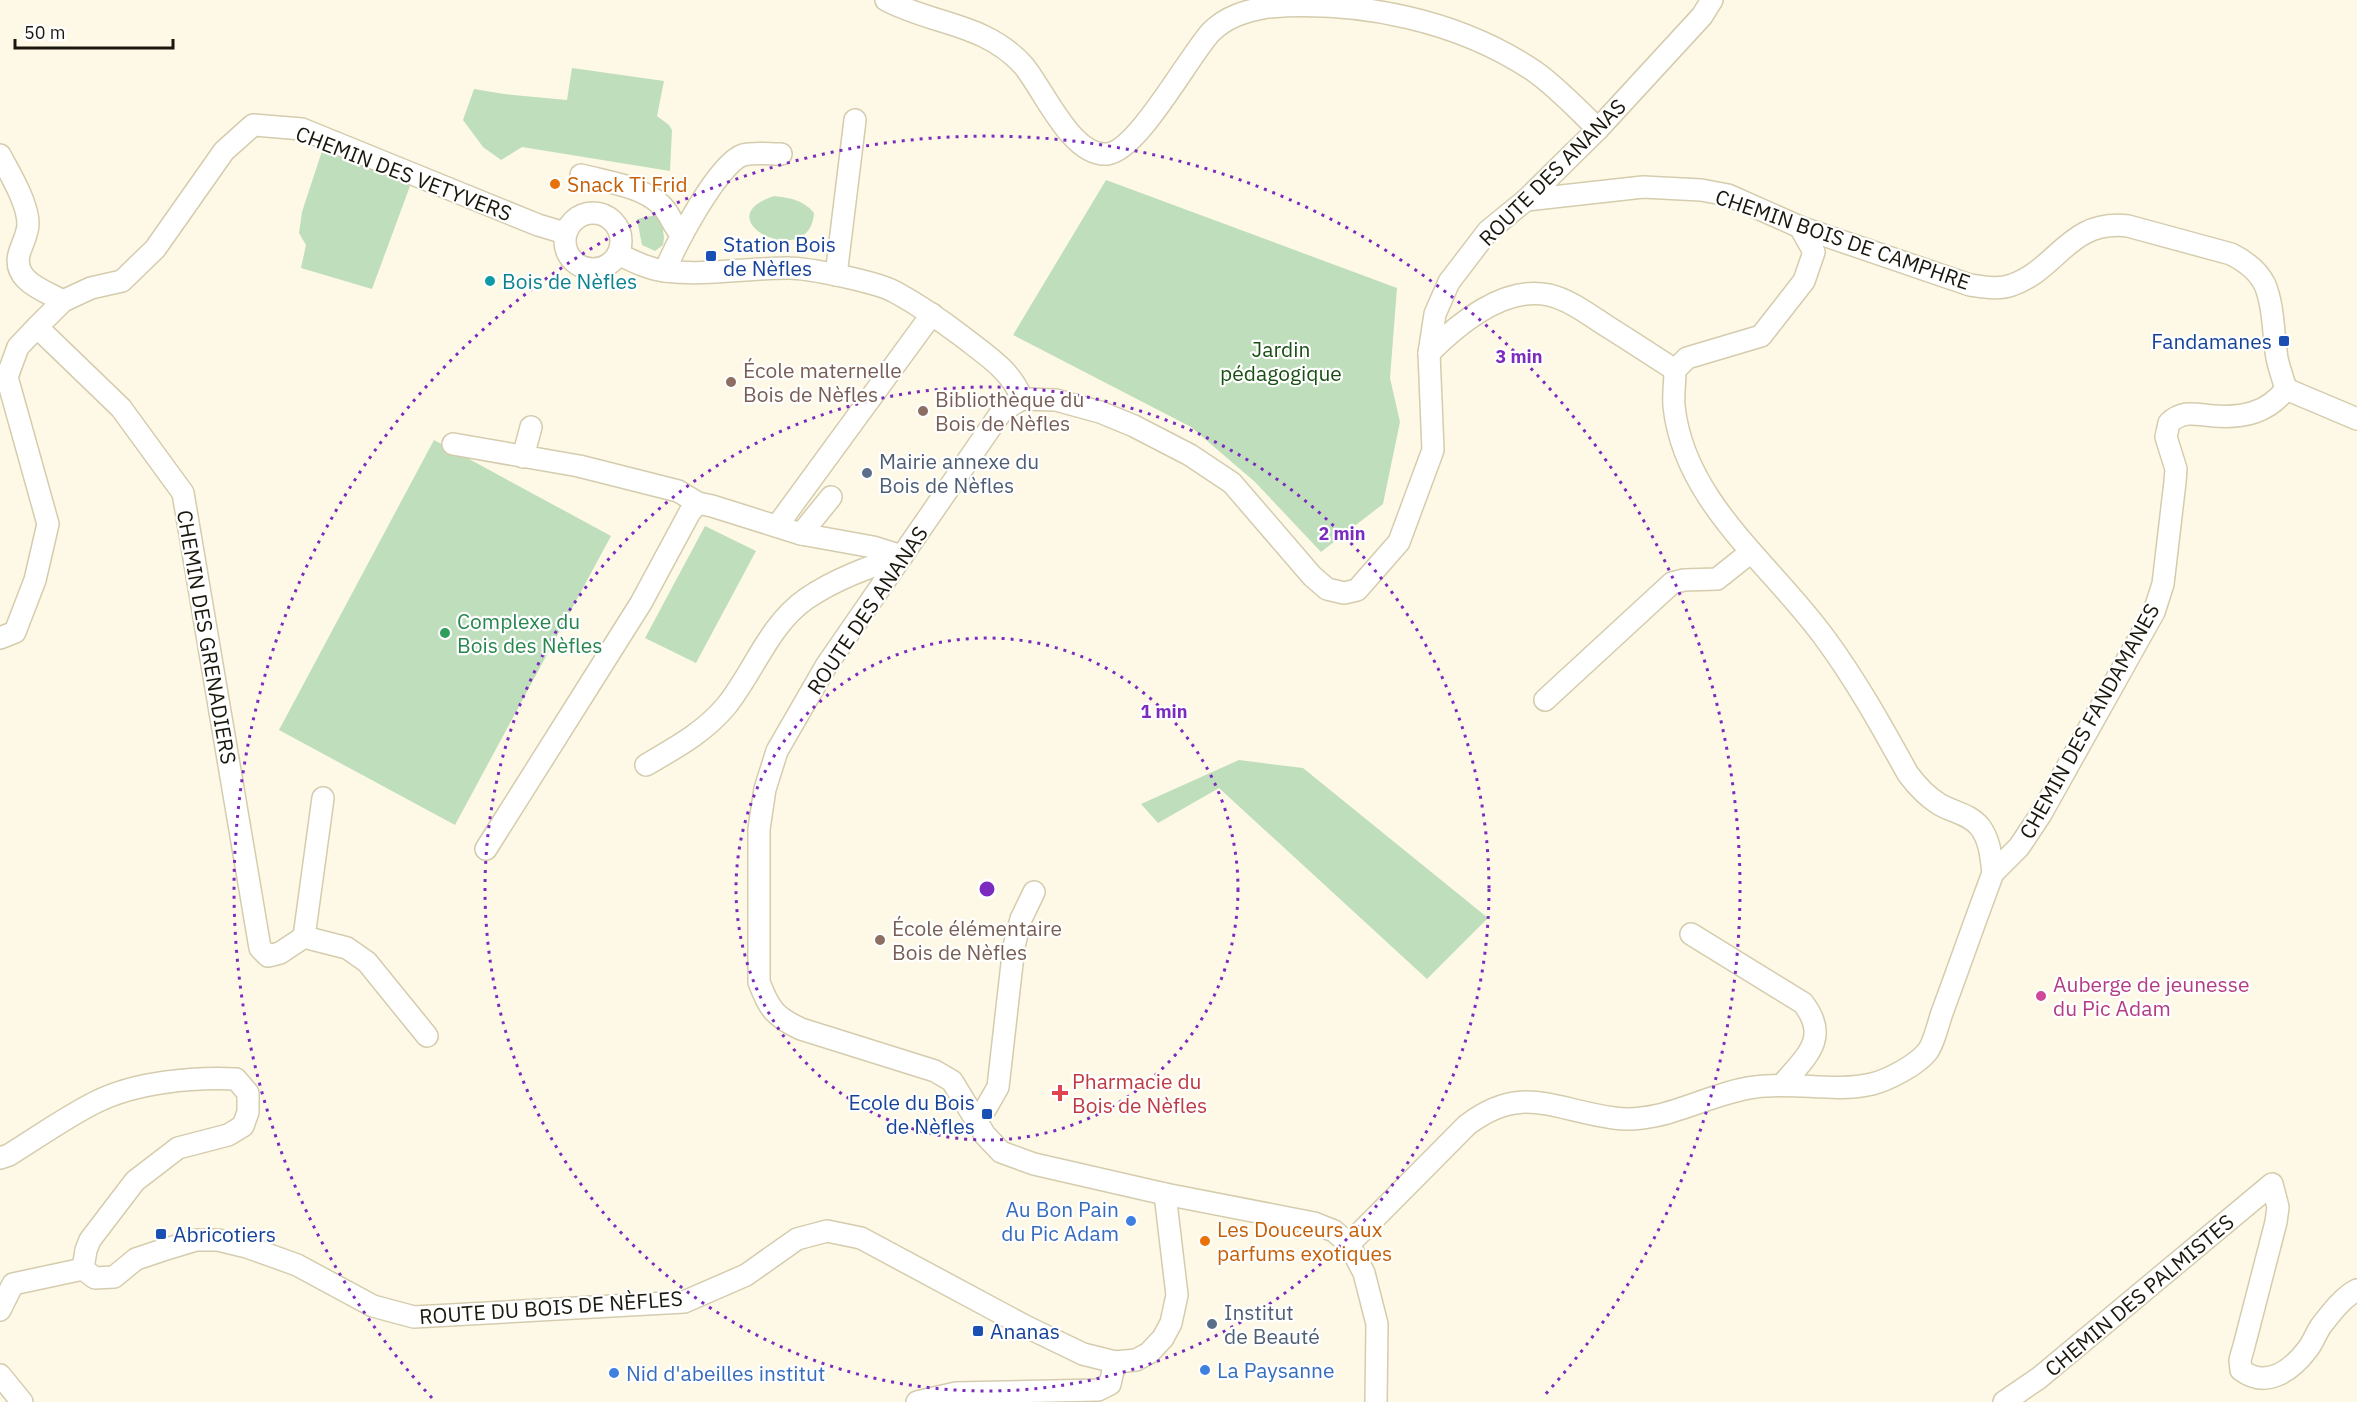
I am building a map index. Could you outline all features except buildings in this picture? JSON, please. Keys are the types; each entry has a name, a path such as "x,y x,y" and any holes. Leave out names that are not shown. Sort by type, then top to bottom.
{"street":[{"path":"886,0 899,7 978,33 1004,47 1024,67 1078,142 1100,153 1109,154 1121,149 1135,136 1190,59 1210,33 1221,23 1235,15 1291,3 1350,2 1395,11 1440,24 1488,44 1536,72 1598,129"},
{"name":"ROUTE DES ANANAS","path":"1349,1244 1334,1231 1314,1223 1165,1194 1034,1164 1001,1152 985,1135 952,1082 935,1071 801,1029 781,1020 767,1004 759,982 759,829 765,789 777,751 826,666 1002,411 1022,399 1056,399 1100,412 1134,426 1190,455 1232,483 1312,576 1327,589 1344,593 1357,590 1400,542 1433,450 1429,352 1435,314 1449,282 1488,231 1526,200 1598,129 1702,16 1712,0"},
{"path":"836,275 855,120"},
{"name":"CHEMIN DES VETYVERS","path":"63,301 92,288 122,281 155,249 224,151 253,125 302,129 538,225 565,233"},
{"path":"665,271 682,235 720,173 743,155 781,154"},
{"path":"0,155 16,187 28,223 27,233 19,254 19,269 27,281 63,301 18,347 7,377 48,524 35,580 15,632 0,638"},
{"path":"581,175 648,194 669,214 674,228 682,235"},
{"name":"CHEMIN BOIS DE CAMPHRE","path":"1526,200 1643,187 1701,190 1728,195 1800,227 1970,285 1991,288 2010,286 2026,278 2082,234 2096,227 2111,224 2128,226 2231,254 2245,261 2257,272 2265,284 2269,299 2278,359 2286,389"},
{"path":"586,213 606,216 618,229 621,245 618,254 602,267 583,267 573,261 568,253 565,233 578,217 586,213"},
{"path":"1429,352 1452,330 1477,314 1513,296 1537,294 1549,295 1570,302 1675,370 1687,358 1761,336 1804,281 1810,267 1814,252 1800,227"},
{"path":"618,254 643,265 665,271 791,268 836,275 892,290 932,314 1001,367 1017,385 1022,399"},
{"path":"777,526 932,314"},
{"name":"CHEMIN DES GRENADIERS","path":"37,327 121,408 183,493 260,948 268,956 280,954 304,937"},
{"name":"CHEMIN DES FANDAMANES","path":"1675,370 1674,405 1681,440 1700,486 1751,552 1794,599 1824,637 1853,679 1917,787 1934,801 1973,820 1980,828 1987,840 1993,873"},
{"path":"2286,389 2355,413"},
{"name":"CHEMIN DES FANDAMANES","path":"1993,873 2019,847 2041,814 2154,612 2163,584 2175,482 2175,463 2166,437 2169,423 2179,415 2195,413 2213,416 2248,416 2273,403 2286,389"},
{"path":"523,457 531,427"},
{"path":"453,444 579,466 678,491 698,503 801,534 873,547 902,556"},
{"path":"801,534 831,497"},
{"path":"486,849 584,690 641,603 690,512 698,503"},
{"path":"1545,700 1672,583 1684,580 1717,579 1751,552"},
{"path":"646,765 697,735 726,706 774,632 806,599 857,572 902,556"},
{"path":"323,798 304,937 347,948 367,962 427,1036"},
{"path":"1376,1402 1377,1324 1364,1272 1349,1244 1467,1125 1484,1112 1512,1102 1552,1104 1597,1116 1635,1120 1660,1115 1745,1089 1782,1085 1846,1088 1874,1084 1898,1073 1928,1052 1993,873"},
{"path":"975,1119 986,1108 998,1087 1014,946 1021,919 1034,892"},
{"path":"1691,934 1803,1003 1812,1015 1816,1029 1812,1048 1782,1085"},
{"path":"0,1158 9,1155 97,1101 145,1085 236,1079 248,1093 248,1112 243,1126 228,1135 178,1148 135,1181 90,1240 83,1269 13,1284 0,1310"},
{"name":"CHEMIN DES PALMISTES","path":"2004,1402 2039,1377 2272,1184 2278,1206 2276,1222 2240,1360 2241,1370 2249,1376 2259,1378 2271,1378 2287,1372 2308,1349 2320,1327 2350,1294 2357,1290"},
{"name":"ROUTE DU BOIS DE NÈFLES","path":"83,1269 95,1278 114,1276 136,1259 196,1240 218,1240 247,1247 297,1265 373,1306 414,1317 684,1302 746,1275 797,1239 826,1231 861,1238 1044,1336 1083,1354 1115,1362 1136,1360 1149,1353 1163,1338 1171,1323 1177,1295 1165,1194"},
{"path":"917,1402 956,1393 1098,1390 1110,1384 1115,1362"},
{"path":"0,1376 22,1402"}],"green space":[{"path":"572,68 664,81 657,116 672,130 670,171 522,147 501,160 483,147 463,120 474,89 567,100"},
{"path":"322,151 373,169 410,186 372,289 301,268 306,245 299,233 302,212"},
{"name":"Jardin pédagogique","path":"1106,180 1397,288 1390,378 1400,422 1383,504 1321,552 1255,482 1191,427 1013,335"},
{"path":"774,196 796,200 806,205 814,213 808,230 796,239 781,240 766,236 754,227 749,217 755,206"},
{"path":"661,214 663,245 655,251 642,245 637,219"},
{"name":"Complexe du Bois des Nèfles","path":"434,440 611,536 455,825 279,730"},
{"path":"705,526 756,551 696,663 645,638"},
{"path":"1239,760 1303,768 1488,918 1427,979 1219,788 1158,823 1141,804"}],"place":[{"name":"Snack Ti Frid","path":"555,184"},
{"name":"Station Bois de Nèfles","path":"711,256"},
{"name":"Bois de Nèfles","path":"490,281"},
{"name":"Fandamanes","path":"2284,341"},
{"name":"École maternelle Bois de Nèfles","path":"731,382"},
{"name":"Bibliothèque du Bois de Nèfles","path":"923,411"},
{"name":"Mairie annexe du Bois de Nèfles","path":"867,473"},
{"name":"Complexe du Bois des Nèfles","path":"445,633"},
{"name":"École élémentaire Bois de Nèfles","path":"880,940"},
{"name":"Auberge de jeunesse du Pic Adam","path":"2041,996"},
{"name":"Pharmacie du Bois de Nèfles","path":"1060,1093"},
{"name":"Ecole du Bois de Nèfles","path":"987,1114"},
{"name":"Au Bon Pain du Pic Adam","path":"1131,1221"},
{"name":"Abricotiers","path":"161,1234"},
{"name":"Les Douceurs aux parfums exotiques","path":"1205,1241"},
{"name":"Institut de Beauté","path":"1212,1324"},
{"name":"Ananas","path":"978,1331"},
{"name":"La Paysanne","path":"1205,1370"},
{"name":"Nid d'abeilles institut","path":"614,1373"}]}
